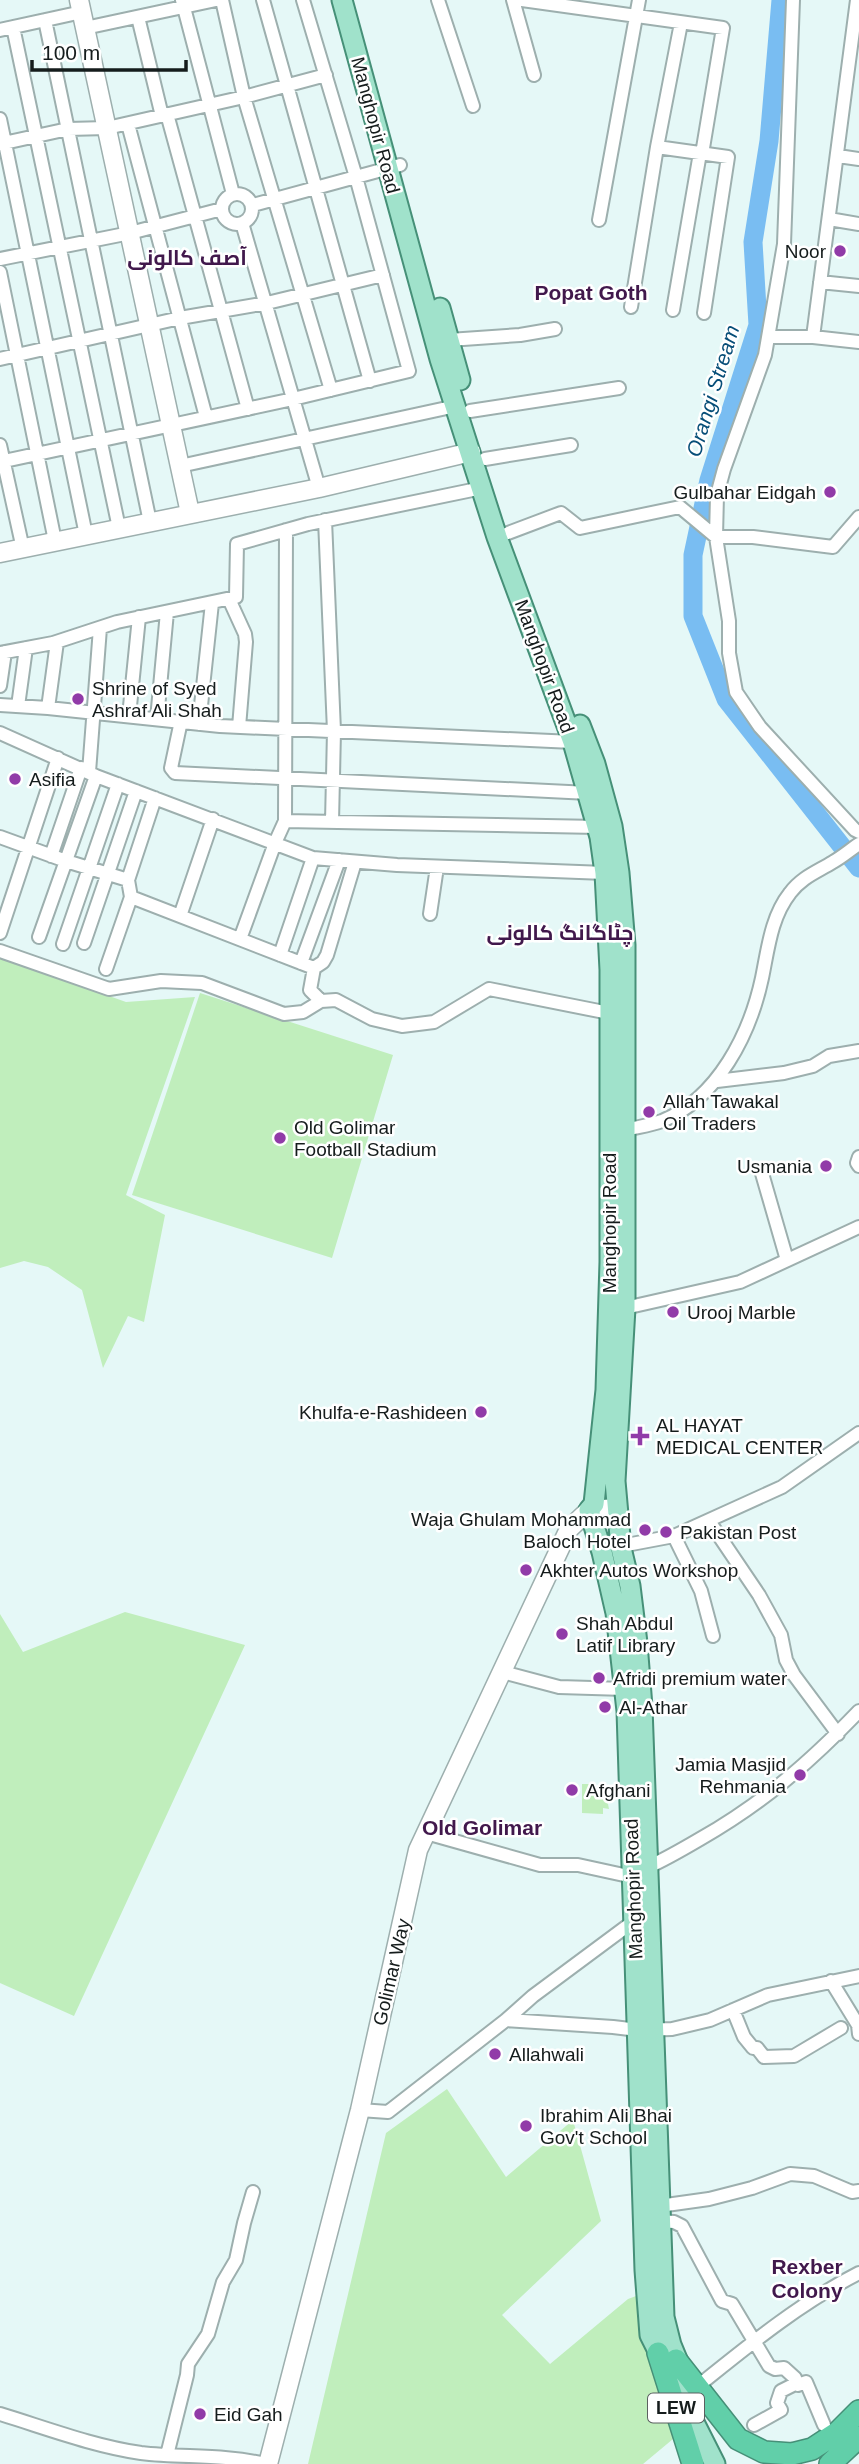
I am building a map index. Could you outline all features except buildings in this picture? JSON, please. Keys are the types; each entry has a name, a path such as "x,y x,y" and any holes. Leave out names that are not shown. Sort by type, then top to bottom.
{"highway":[{"path":"667,2356 764,2452 792,2454 812,2449 838,2432 859,2411"},
{"name":"LEW","path":"667,2356 678,2414 695,2464"},
{"path":"830,2464 859,2437"}],"main road":[{"name":"Manghopir Road","path":"342,0 449,340 463,409 478,456 595,764 612,826 625,945 626,1130 625,1308 615,1481 621,1546 630,1586 637,1643 642,1707 640,1872 634,1921 646,2030 667,2356 715,2464"},
{"name":"Manghopir Road","path":"354,0 440,359 463,409"},
{"path":"82,13 190,513"},
{"name":"Manghopir Road","path":"478,456 482,488 497,537 573,742 589,793 606,873 610,1262 606,1390 594,1504 589,1510 616,1613 640,1872 646,2030 648,2319 650,2334 691,2392 730,2464"},
{"path":"0,553 478,456"},
{"path":"589,1510 617,1508"},
{"name":"Golimar Way","path":"266,2464 360,2110 418,1850 569,1530 589,1510"}],"street":[{"path":"119,528 36,135 7,29 82,13 138,17 183,3 216,0"},
{"path":"222,0 244,97 331,390"},
{"path":"263,0 370,381"},
{"path":"2,461 248,409 409,371 356,177 303,0"},
{"path":"438,0 474,106"},
{"path":"513,0 534,75"},
{"path":"522,0 569,4 637,17 723,28 673,310"},
{"path":"599,220 639,0"},
{"path":"626,1130 661,1121 691,1104 717,1081 754,1010 771,931 783,903 806,876 859,844 857,831 760,727 736,692 729,653 729,621 716,537 717,495 724,468 759,376 784,244 793,0"},
{"path":"813,337 858,21 857,0"},
{"path":"183,3 233,194"},
{"path":"138,17 248,409"},
{"path":"45,20 150,522"},
{"path":"631,307 657,147 681,23"},
{"path":"3,144 68,129 107,128 128,124 326,75"},
{"path":"0,119 3,144 29,254 86,535"},
{"path":"128,124 206,417"},
{"path":"657,147 728,157 704,313"},
{"path":"838,156 859,159"},
{"path":"253,205 394,167"},
{"path":"233,194 246,196 253,205 251,216 242,223 230,222 222,209 224,201 233,194"},
{"path":"0,259 131,233 222,209"},
{"path":"829,219 859,224"},
{"path":"242,223 319,488"},
{"path":"0,272 55,541"},
{"path":"0,359 180,318 267,303 383,275"},
{"path":"820,282 859,286"},
{"path":"449,340 520,335 555,329"},
{"path":"768,337 813,337 859,342"},
{"path":"180,466 463,409 619,388"},
{"path":"0,445 23,549"},
{"path":"478,456 571,445"},
{"path":"0,686 2,652 57,642 139,617 236,597 237,544 325,520 482,488"},
{"path":"508,533 561,513 580,528 680,507 716,537 752,537 833,547 859,519"},
{"path":"325,520 334,730 332,822"},
{"path":"240,939 285,821 286,530"},
{"path":"229,599 246,642 239,727"},
{"path":"199,724 212,603"},
{"path":"157,719 167,612"},
{"path":"130,716 139,617"},
{"path":"40,937 66,861 89,772 100,628"},
{"path":"48,708 57,642"},
{"path":"18,706 26,648"},
{"path":"0,705 239,727 573,742"},
{"path":"181,722 171,768 173,772 589,793"},
{"path":"0,733 118,784 313,858 437,867 606,873"},
{"path":"0,933 58,758"},
{"path":"51,856 89,772"},
{"path":"63,944 118,784"},
{"path":"83,943 136,791"},
{"path":"106,969 131,897 128,880 155,798"},
{"path":"180,916 213,819"},
{"path":"285,821 597,827"},
{"path":"0,836 51,856 128,880"},
{"path":"279,955 313,858"},
{"path":"301,963 339,860"},
{"path":"321,1001 310,990 314,968 323,962 327,955 355,862"},
{"path":"430,914 437,867"},
{"path":"131,897 314,968"},
{"path":"0,951 109,989 161,981 202,983 284,1014 303,1012 321,1001 336,1000 372,1019 402,1026 434,1022 489,989 609,1013"},
{"path":"717,1081 784,1073 813,1066 830,1056 859,1051"},
{"path":"859,1157 859,1166"},
{"path":"761,1170 788,1260"},
{"path":"625,1308 740,1282 859,1227"},
{"path":"621,1546 674,1536 782,1487 859,1433"},
{"path":"709,1521 759,1595 781,1635 786,1660 793,1675 838,1734"},
{"path":"674,1536 701,1591 713,1636"},
{"path":"502,1672 559,1687 625,1689"},
{"path":"426,1833 540,1864 578,1864 640,1872 743,1814 791,1778 859,1711"},
{"path":"360,2110 388,2112 533,1996 634,1921"},
{"path":"506,2020 535,2024 672,2029 710,2020 768,1995 859,1976"},
{"path":"831,1981 858,2025 859,2034"},
{"path":"733,2010 744,2037 764,2057 794,2056 841,2028"},
{"path":"659,2214 752,2188 790,2174 814,2176 852,2192 859,2191"},
{"path":"167,2455 188,2364 208,2334 223,2282 236,2260 253,2192"},
{"path":"659,2214 682,2226 722,2301 732,2304 769,2366 775,2369 784,2368 797,2383"},
{"path":"698,2386 807,2304 859,2273"},
{"path":"746,2432 781,2410 777,2403 781,2391 797,2383 806,2382 824,2425"},
{"path":"0,2414 98,2444 138,2452 225,2457 266,2464"}],"green space":[{"path":"0,957 126,1002 195,997 126,1195 165,1215 144,1322 128,1316 103,1368 82,1290 48,1267 24,1261 0,1268"},
{"path":"200,993 393,1055 332,1258 132,1195"},
{"path":"125,1612 245,1645 74,2016 0,1983 0,1614 23,1652"},
{"path":"582,1784 591,1784 608,1804 609,1809 603,1808 603,1814 582,1813"},
{"path":"447,2089 506,2177 573,2120 601,2221 502,2315 550,2364 628,2299 647,2292 685,2429 643,2464 308,2464 386,2133"}],"waterway":[{"name":"Orangi Stream","path":"781,0 769,141 753,242 758,325 709,480 693,555 693,616 726,699 859,868"}],"place":[{"name":"Noor","path":"840,251"},
{"name":"Gulbahar Eidgah","path":"830,492"},
{"name":"Shrine of Syed Ashraf Ali Shah","path":"78,699"},
{"name":"Asifia","path":"15,779"},
{"name":"Allah Tawakal Oil Traders","path":"649,1112"},
{"name":"Old Golimar Football Stadium","path":"280,1138"},
{"name":"Usmania","path":"826,1166"},
{"name":"Urooj Marble","path":"673,1312"},
{"name":"Khulfa-e-Rashideen","path":"481,1412"},
{"name":"AL HAYAT MEDICAL CENTER","path":"640,1436"},
{"name":"Waja Ghulam Mohammad Baloch Hotel","path":"645,1530"},
{"name":"Pakistan Post","path":"666,1532"},
{"name":"Akhter Autos Workshop","path":"526,1570"},
{"name":"Shah Abdul Latif Library","path":"562,1634"},
{"name":"Afridi premium water","path":"599,1678"},
{"name":"Al-Athar","path":"605,1707"},
{"name":"Jamia Masjid Rehmania","path":"800,1775"},
{"name":"Afghani","path":"572,1790"},
{"name":"Allahwali","path":"495,2054"},
{"name":"Ibrahim Ali Bhai Gov't School","path":"526,2126"},
{"name":"Eid Gah","path":"200,2414"}],"district":[{"name":"آصف کالونی","path":"187,258"},
{"name":"Popat Goth","path":"591,293"},
{"name":"چٹاگانگ کالونی","path":"560,933"},
{"name":"Old Golimar","path":"482,1828"},
{"name":"Rexber Colony","path":"807,2279"}]}
